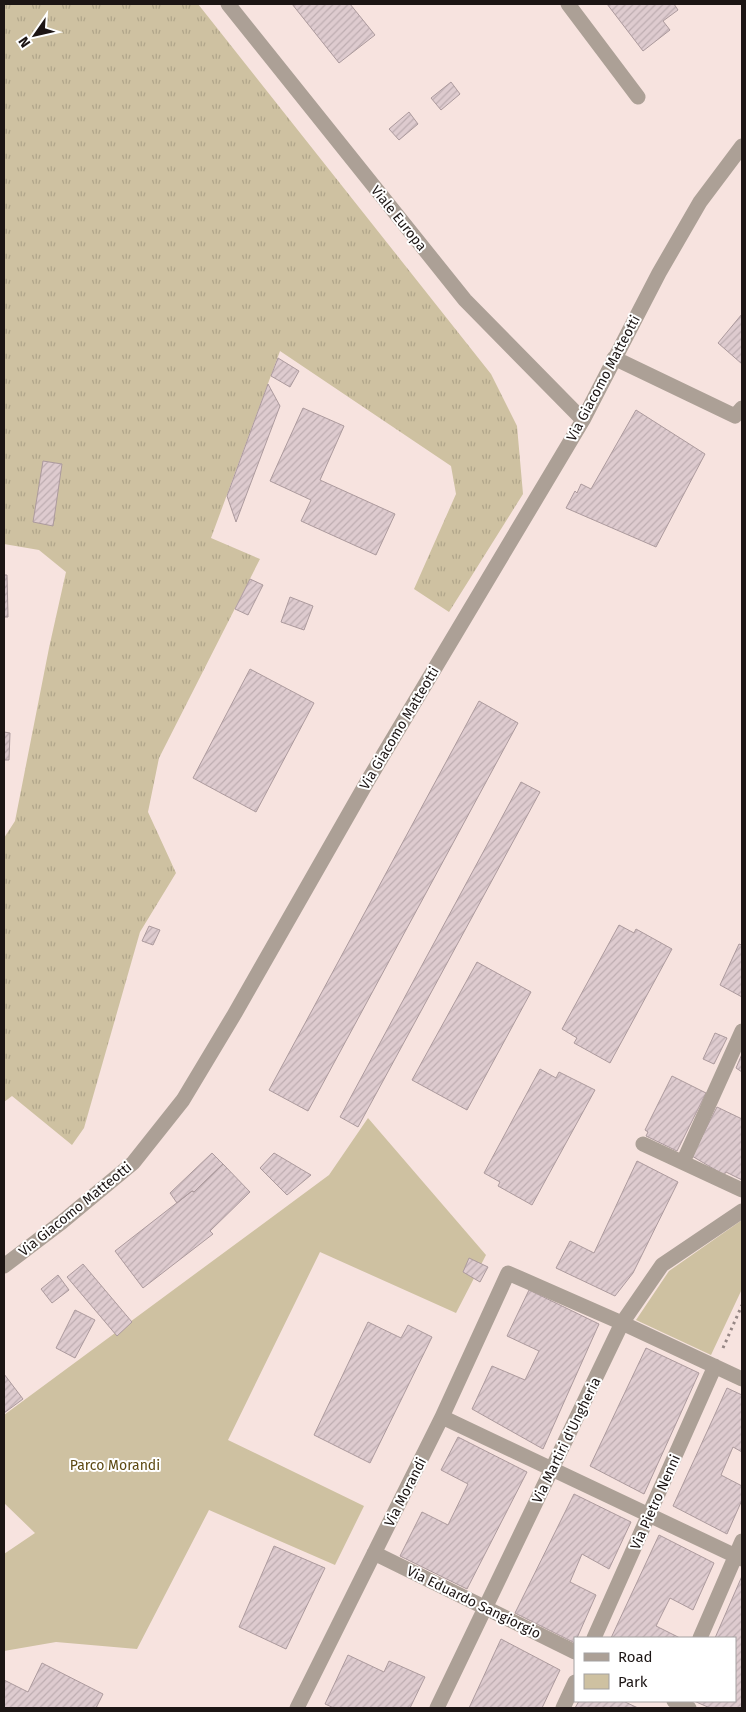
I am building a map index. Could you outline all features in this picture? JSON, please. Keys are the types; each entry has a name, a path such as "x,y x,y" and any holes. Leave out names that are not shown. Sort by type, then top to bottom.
{"street":[{"name":"Viale Europa","path":"228,4 465,300 583,420"},
{"path":"568,4 638,97"},
{"name":"Via Giacomo Matteotti","path":"4,1266 62,1222 133,1162 183,1100 372,774 583,420 659,273 700,202 742,146"},
{"path":"614,358 735,416 742,408"},
{"path":"683,1162 742,1031"},
{"path":"643,1144 742,1190"},
{"name":"Via Martiri d'Ungheria","path":"436,1708 486,1608 622,1323 662,1265 742,1211"},
{"name":"Via Morandi","path":"297,1708 442,1416 508,1273 622,1323"},
{"path":"622,1323 742,1379"},
{"name":"Via Pietro Nenni","path":"594,1637 715,1366"},
{"path":"442,1416 739,1558"},
{"path":"700,1637 739,1558 742,1541"},
{"name":"Via Eduardo Sangiorgio","path":"374,1553 574,1652"},
{"path":"563,1708 574,1684"},
{"path":"675,1702 689,1708"}],"path":[{"path":"715,1366 742,1305"}],"green space":[{"path":"4,4 198,4 491,374 517,426 523,494 449,612 414,589 456,494 451,466 280,351 211,538 260,559 159,758 148,812 176,873 140,932 84,1128 72,1145 12,1096 4,1102 4,838 15,821 66,572 39,550 4,544"},
{"name":"Parco Morandi","path":"368,1118 486,1255 456,1313 320,1252 228,1440 364,1506 335,1565 209,1510 137,1649 56,1642 4,1651 4,1554 35,1533 4,1503 4,1415 329,1175"},
{"path":"742,1220 742,1289 711,1355 636,1320 669,1271"}],"building":[{"path":"292,4 350,4 375,35 339,63"},
{"path":"607,4 674,4 678,10 663,21 670,30 643,51"},
{"path":"451,82 460,94 441,110 431,98"},
{"path":"409,112 418,124 399,140 389,129"},
{"path":"742,314 742,364 718,343"},
{"path":"278,358 299,371 290,387 271,376"},
{"path":"268,384 280,406 236,522 227,496"},
{"path":"303,408 344,426 320,480 395,514 376,555 301,521 311,500 270,481"},
{"path":"636,410 705,454 656,547 566,508 581,484 591,489"},
{"path":"43,461 62,464 53,526 33,522"},
{"path":"4,575 7,575 8,617 4,617"},
{"path":"250,579 263,585 248,615 235,609"},
{"path":"290,597 313,606 304,630 281,622"},
{"path":"250,669 314,703 256,812 193,778"},
{"path":"479,701 518,723 308,1111 269,1090"},
{"path":"4,732 10,733 9,760 4,760"},
{"path":"521,782 540,792 358,1127 340,1117"},
{"path":"619,925 634,933 636,929 672,949 610,1063 574,1043 577,1038 562,1029"},
{"path":"149,926 160,930 153,945 142,941"},
{"path":"739,944 742,945 742,997 720,985"},
{"path":"477,962 531,992 467,1110 412,1080"},
{"path":"715,1033 727,1038 714,1064 703,1059"},
{"path":"742,1054 742,1072 736,1068"},
{"path":"540,1069 556,1078 559,1072 595,1090 532,1205 498,1186 500,1182 484,1173"},
{"path":"672,1076 706,1093 677,1151 646,1136 648,1132 645,1130"},
{"path":"717,1107 742,1119 742,1180 726,1172 724,1175 692,1156"},
{"path":"212,1153 223,1164 194,1192 192,1191 177,1203 170,1193"},
{"path":"274,1153 311,1175 287,1195 260,1168"},
{"path":"637,1161 678,1182 633,1273 615,1296 556,1268 570,1241 594,1253"},
{"path":"223,1164 250,1192 210,1231 213,1234 143,1288 115,1251 192,1191 194,1192"},
{"path":"469,1258 488,1267 480,1282 463,1272"},
{"path":"83,1264 132,1322 117,1336 67,1277"},
{"path":"58,1275 69,1290 52,1303 41,1289"},
{"path":"529,1290 599,1324 543,1449 472,1409 492,1366 525,1380 539,1351 507,1336"},
{"path":"75,1310 95,1320 75,1358 56,1348"},
{"path":"368,1322 401,1338 408,1325 432,1337 370,1463 314,1435"},
{"path":"646,1348 699,1373 644,1494 590,1466"},
{"path":"4,1374 23,1399 4,1413"},
{"path":"727,1388 742,1395 742,1452 733,1447 721,1475 742,1486 742,1500 727,1534 673,1506"},
{"path":"458,1437 527,1472 467,1589 400,1556 422,1512 448,1525 468,1484 441,1470"},
{"path":"574,1494 631,1522 609,1569 582,1554 570,1582 596,1595 577,1637 574,1637 574,1642 515,1613"},
{"path":"659,1535 714,1563 693,1610 670,1598 656,1626 678,1637 611,1637"},
{"path":"274,1546 325,1568 286,1649 239,1627"},
{"path":"742,1576 742,1708 710,1708 696,1702 736,1702 736,1637 715,1637"},
{"path":"501,1639 560,1670 542,1708 469,1708"},
{"path":"348,1655 384,1672 389,1661 425,1677 410,1708 334,1708 325,1704"},
{"path":"42,1663 103,1694 96,1708 4,1708 4,1680 28,1692"},
{"path":"578,1702 625,1702 638,1708 575,1708"}]}
